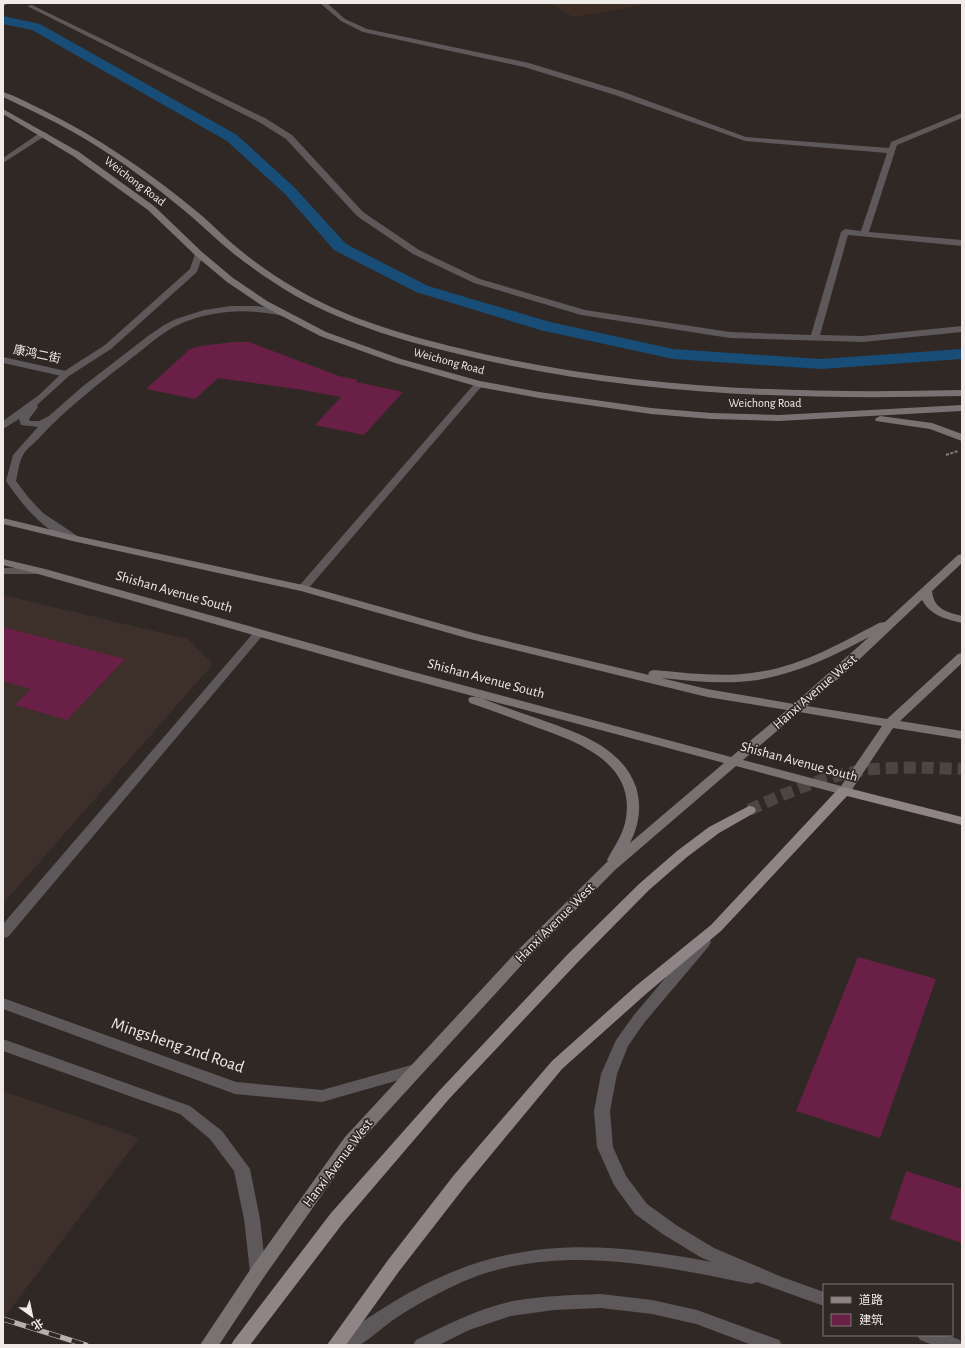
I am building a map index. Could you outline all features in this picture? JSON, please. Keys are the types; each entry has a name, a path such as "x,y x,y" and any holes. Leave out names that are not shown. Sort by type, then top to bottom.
{"main road":[{"name":"Weichong Road","path":"3,94 75,130 102,147 194,213 239,254 295,292 330,310 370,326 428,344 484,358 610,380 782,394 906,395 962,393"},
{"name":"Weichong Road","path":"3,110 76,154 151,208 199,254 230,280 283,313 323,334 390,358 479,384 540,396 652,411 711,416 779,418 962,408"},
{"path":"906,395 920,397 927,400 929,404 911,410"},
{"path":"779,418 890,419 932,426 962,438"},
{"name":"Shishan Avenue South","path":"3,521 76,539 303,588 474,637 707,693 962,735"},
{"name":"Hanxi Avenue West","path":"209,1345 258,1272 351,1141 523,954 610,867 842,669 961,559"},
{"name":"Shishan Avenue South","path":"3,562 402,673 962,821"},
{"path":"926,591 928,601 933,607 944,615 962,620"},
{"path":"594,667 634,672 712,678 758,676 794,666 836,649 884,624 909,607"},
{"path":"336,1345 460,1180 557,1065 642,989 716,928 763,880 844,791 890,723 962,657"},
{"path":"402,673 574,736 598,748 615,762 627,780 632,798 633,816 627,836 610,867"},
{"path":"240,1345 337,1218 444,1095 572,959 644,888 682,854 714,830 749,810"}],"street":[{"path":"323,3 343,20 365,31 526,65 618,93 745,139 892,151"},
{"path":"42,4 30,6 262,120 289,137 360,214 416,252 477,281 584,313 730,335 863,339 962,329"},
{"path":"864,234 894,144 962,115"},
{"path":"3,161 44,134"},
{"path":"815,337 844,232 962,243"},
{"path":"199,254 194,270 108,347 66,374 27,413 24,419 26,422 38,424 47,422 110,369 177,321 197,314 247,308 266,308 283,313"},
{"path":"108,347 120,344 125,346 125,351 118,357 110,369"},
{"name":"康鸿二街","path":"3,360 66,374"},
{"path":"303,588 479,384"},
{"path":"3,426 42,397"},
{"path":"57,414 20,453 14,464 11,481 28,505 40,516 60,531 76,539"},
{"path":"3,571 41,572"},
{"path":"3,933 259,633"},
{"path":"716,928 639,1019 622,1044 609,1074 602,1111 605,1147 620,1180 641,1208 670,1230 708,1253 776,1282 823,1299"},
{"name":"Mingsheng 2nd Road","path":"3,1003 235,1088 322,1096 415,1070"},
{"path":"3,1045 185,1110 216,1136 242,1169 252,1219 258,1272"},
{"path":"347,1345 374,1322 422,1294 450,1280 492,1264 534,1256 580,1254 624,1256 682,1263 776,1282"},
{"path":"422,1345 464,1324 511,1309 554,1303 601,1302 652,1307 697,1317 773,1345"},
{"path":"929,1336 954,1345"}],"path":[{"path":"946,455 962,450"}],"shaded area":[{"path":"550,3 654,3 573,17"},
{"path":"3,595 188,639 213,664 3,904"},
{"path":"3,1091 139,1138 3,1319"}],"building":[{"path":"234,342 249,342 339,376 358,380 356,382 403,392 364,435 315,425 341,397 218,378 195,399 146,389 190,349 200,346"},
{"path":"3,627 125,659 67,720 15,705 31,689 3,681"},
{"path":"858,957 936,979 880,1138 796,1111"},
{"path":"906,1171 962,1189 962,1243 890,1219"}],"waterway":[{"path":"3,20 36,27 232,138 290,191 340,247 422,289 546,326 673,354 821,364 962,354"}],"tunnel":[{"path":"749,810 805,786 834,776 864,770 889,768 962,769"}],"railway":[{"path":"3,1319 86,1345"}]}
